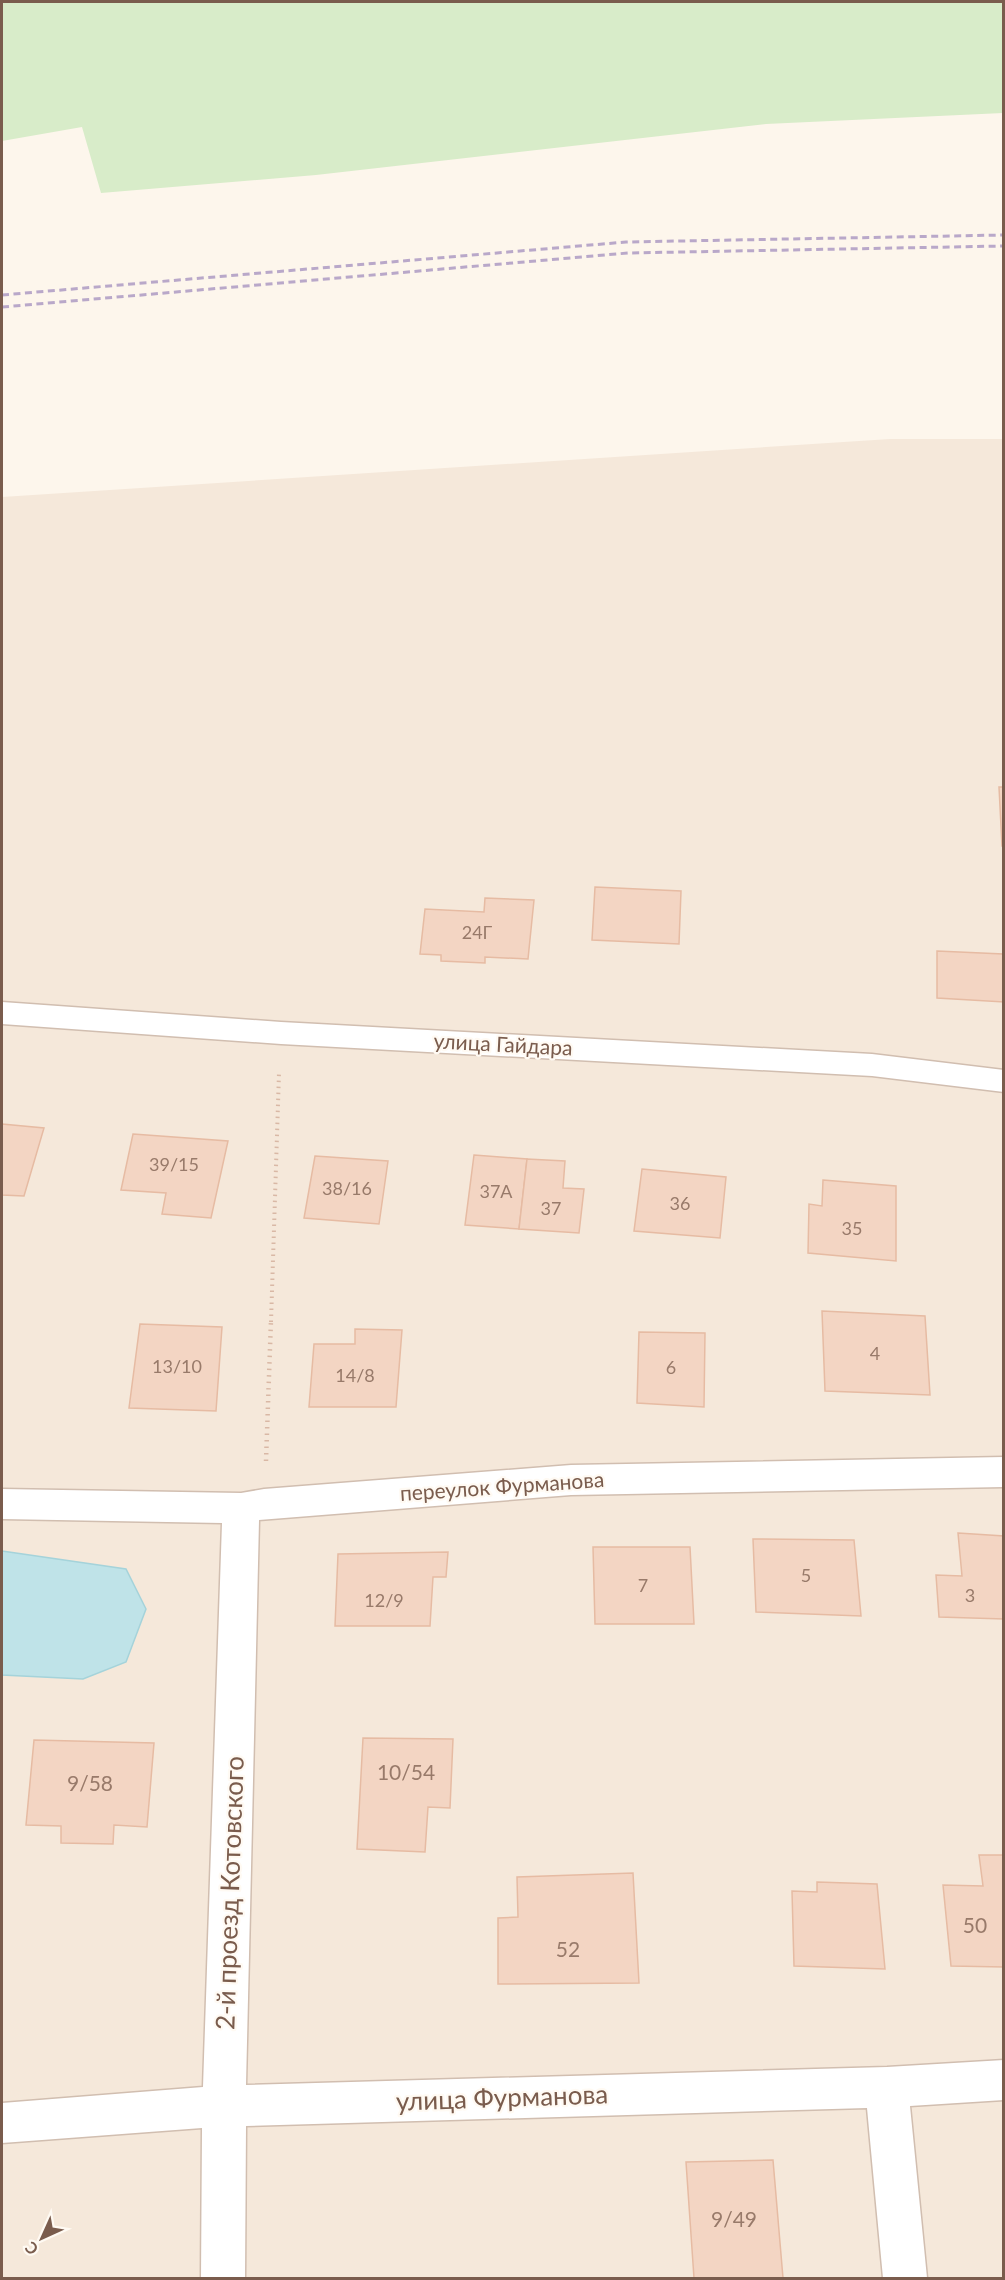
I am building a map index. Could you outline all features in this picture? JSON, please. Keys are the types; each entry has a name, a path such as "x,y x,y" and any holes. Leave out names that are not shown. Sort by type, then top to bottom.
{"street":[{"name":"улица Гайдара","path":"2,1013 281,1033 873,1065 1004,1081"},
{"name":"переулок Фурманова","path":"2,1504 253,1506 571,1480 1004,1472"},
{"name":"2-й проезд Котовского","path":"223,2278 224,2106 253,1506"},
{"name":"улица Фурманова","path":"2,2123 224,2106 887,2087 1004,2080"},
{"path":"887,2087 905,2278"}],"path":[{"path":"253,1506 281,1033"}],"shaded area":[{"path":"890,439 1003,439 1003,2278 2,2278 2,497"}],"green space":[{"path":"2,2 1003,2 1003,113 766,124 316,175 101,193 82,127 2,141"}],"water":[{"path":"2,1551 126,1569 146,1609 126,1662 83,1679 2,1675"}],"building":[{"path":"999,787 1004,787 1004,846 1002,846"},
{"path":"595,887 681,891 679,944 592,940"},
{"path":"485,898 534,900 528,959 485,957 485,963 441,961 441,955 420,954 425,909 484,912"},
{"path":"937,951 1003,954 1004,1002 937,998"},
{"path":"2,1124 44,1128 24,1196 2,1195"},
{"path":"133,1134 228,1141 211,1218 162,1214 166,1193 121,1190"},
{"path":"474,1155 527,1159 519,1229 465,1225"},
{"path":"315,1156 388,1161 379,1224 304,1218"},
{"path":"527,1159 565,1161 563,1188 584,1189 579,1233 519,1229"},
{"path":"642,1169 726,1177 720,1238 634,1231"},
{"path":"823,1180 896,1186 896,1261 808,1253 809,1204 822,1206"},
{"path":"822,1311 925,1316 930,1395 825,1391"},
{"path":"140,1324 222,1327 216,1411 129,1408"},
{"path":"355,1329 402,1330 396,1407 309,1407 314,1344 355,1344"},
{"path":"639,1332 705,1333 704,1407 637,1403"},
{"path":"958,1533 1004,1536 1004,1619 939,1617 936,1575 962,1576"},
{"path":"753,1539 854,1540 861,1616 756,1612"},
{"path":"593,1547 690,1547 694,1624 595,1624"},
{"path":"448,1552 446,1577 433,1577 430,1626 335,1626 338,1554"},
{"path":"363,1738 453,1739 450,1808 428,1807 425,1852 357,1849"},
{"path":"34,1740 154,1743 147,1827 114,1825 113,1844 61,1843 61,1826 26,1825"},
{"path":"979,1855 1004,1855 1004,1967 951,1966 943,1885 983,1886"},
{"path":"633,1873 639,1983 498,1984 498,1918 518,1917 517,1877"},
{"path":"817,1882 877,1884 885,1969 794,1966 792,1891 817,1892"},
{"path":"773,2160 783,2278 694,2278 686,2162"}],"railway":[{"path":"2,295 626,242 1004,235"},
{"path":"2,307 628,253 1004,246"}]}
